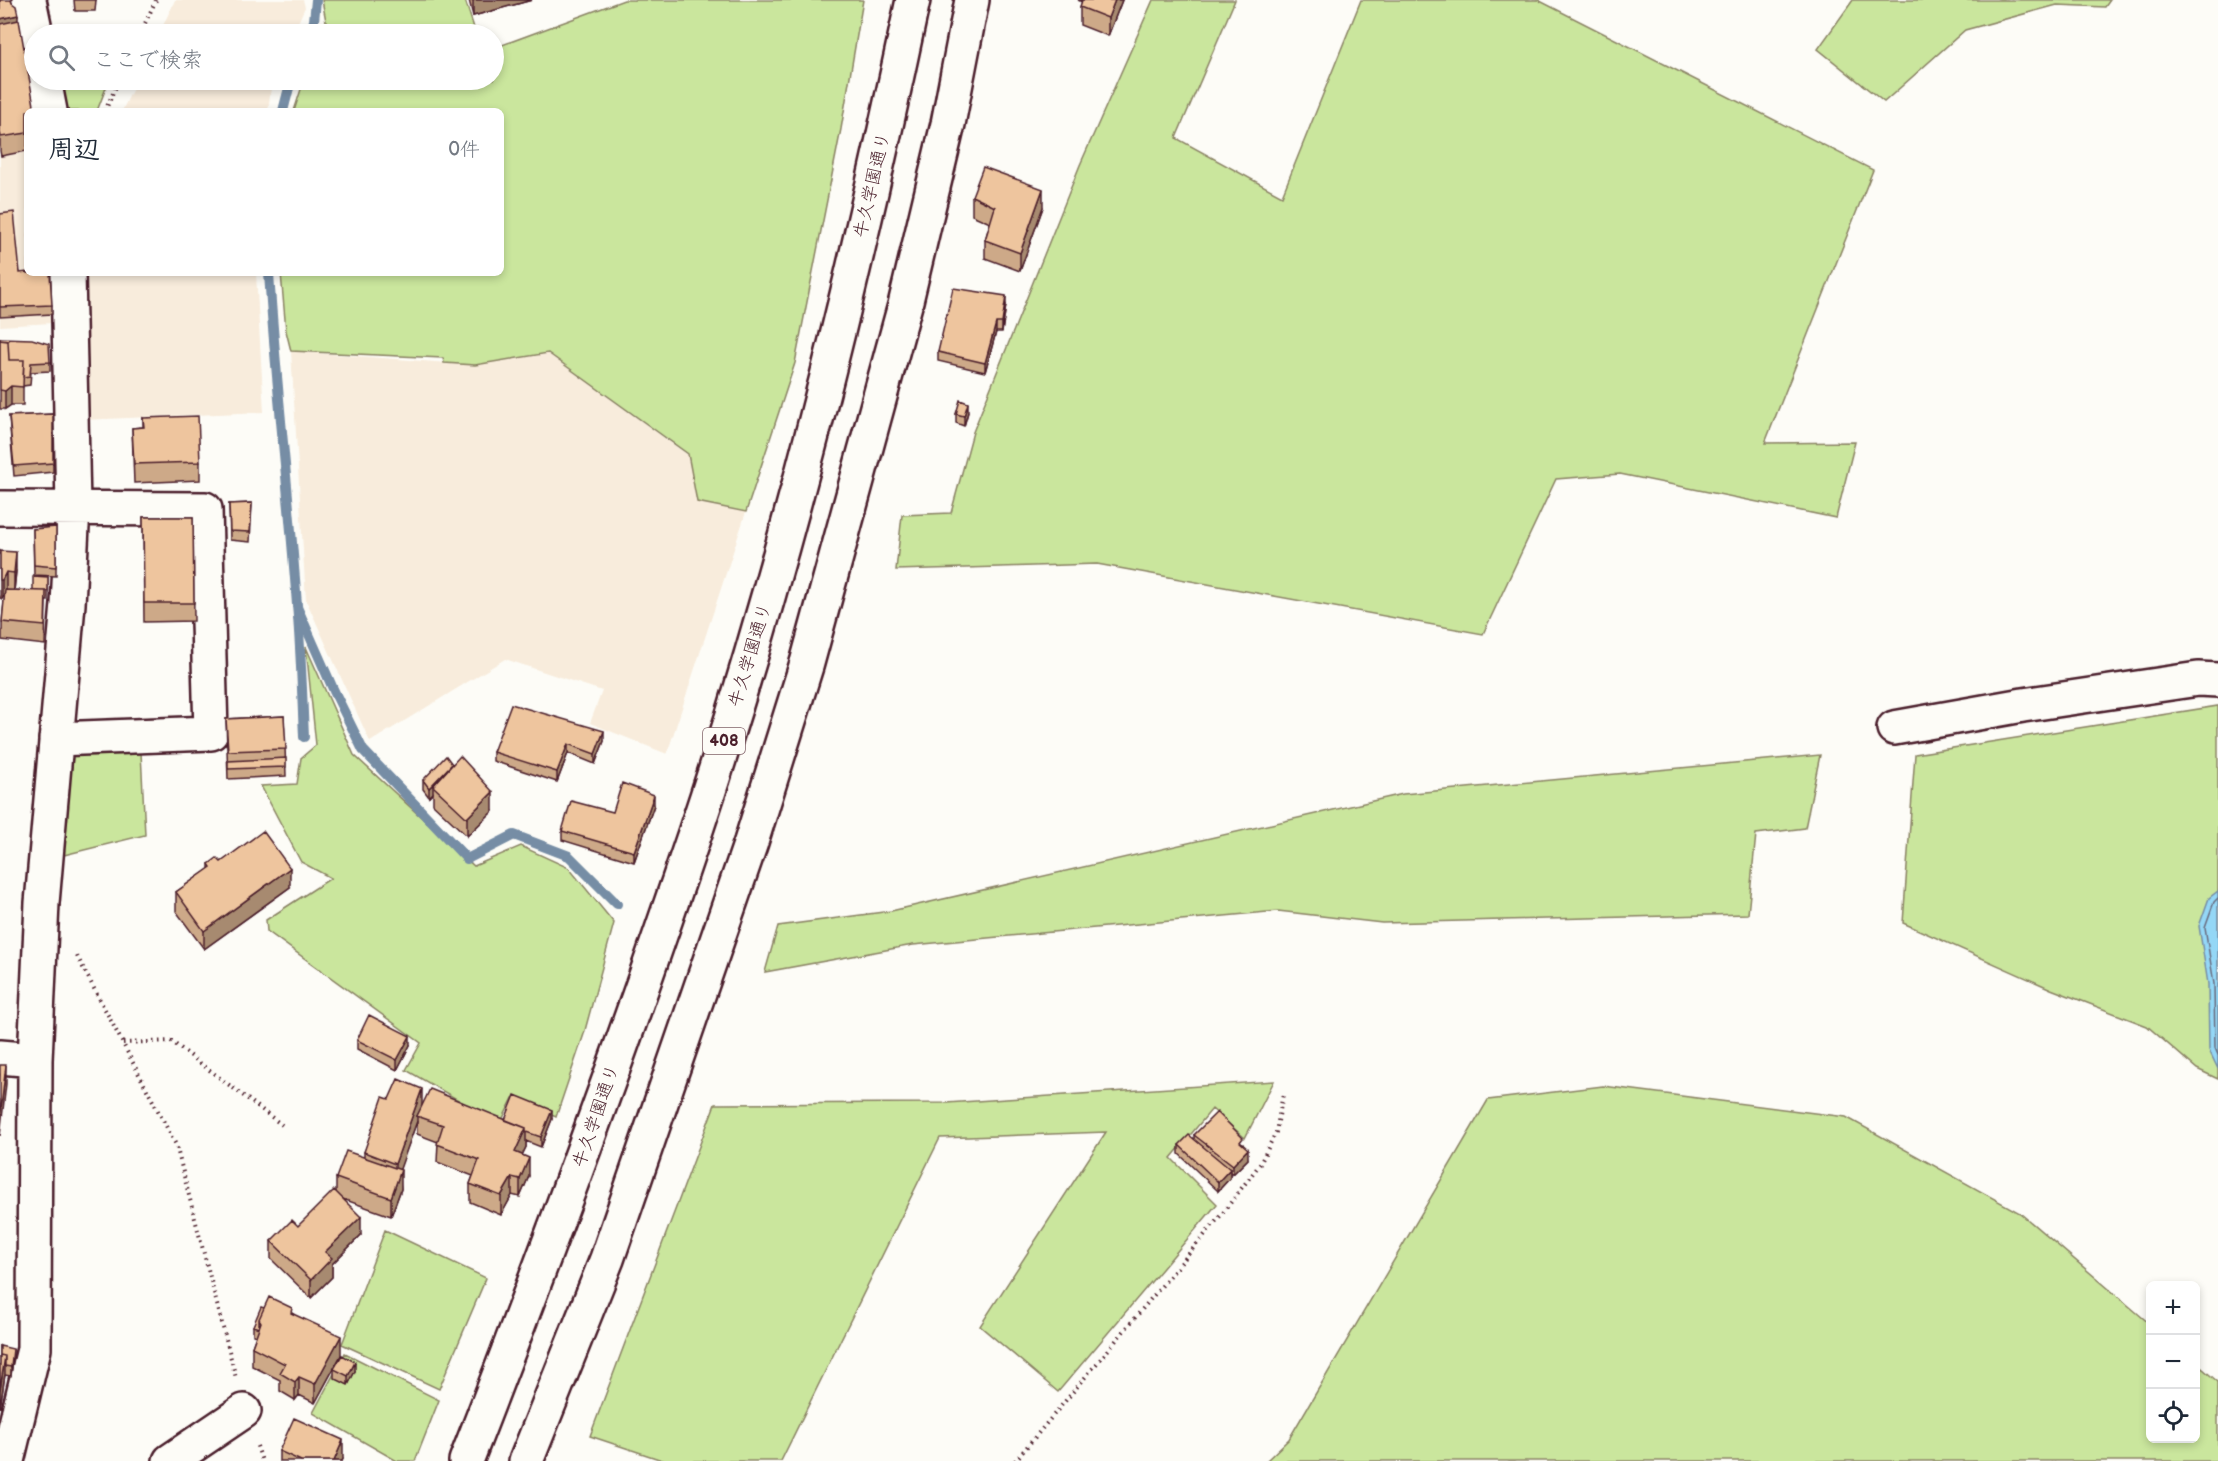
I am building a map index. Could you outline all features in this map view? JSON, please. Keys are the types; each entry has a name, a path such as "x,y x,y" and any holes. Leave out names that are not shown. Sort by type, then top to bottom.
{"main road":[{"path":"29,0 34,24"},
{"name":"牛久学園通り","path":"466,1461 557,1225 696,831 750,656 804,466 846,298 913,0"},
{"path":"526,1461 607,1260 751,842 807,663 904,305 948,124 972,0"},
{"path":"46,90 49,108"},
{"path":"7,1461 34,1349 35,1060 42,903 68,604 74,507 68,276"},
{"path":"0,508 205,509 211,733 56,739"},
{"path":"1894,728 2023,705 2186,681 2218,680"},
{"path":"0,1057 35,1060"},
{"path":"170,1461 244,1411"}],"path":[{"path":"145,24 156,0"},
{"path":"106,108 114,90"},
{"path":"73,948 176,1145 221,1313"},
{"path":"123,1043 171,1041 282,1125"},
{"path":"1015,1461 1215,1224 1260,1164 1276,1132 1283,1094"}],"shaded area":[{"path":"0,0 12,0 24,63 24,90 29,90 32,108 24,108 24,276 52,276 52,323 0,326"},
{"path":"175,0 303,0 305,7 297,24 164,24"},
{"path":"132,90 271,90 268,108 123,108"},
{"path":"78,276 256,276 264,412 83,420"},
{"path":"291,351 475,365 548,353 688,455 697,502 746,512 667,754 590,723 602,691 505,659 370,742 306,600"}],"green space":[{"path":"322,0 465,0 473,24 325,24"},
{"path":"624,0 863,0 841,129 795,363 746,512 697,502 688,454 548,353 475,365 444,363 443,358 291,351 286,331 281,276 504,276 504,108 295,108 301,90 504,90 504,44"},
{"path":"1153,0 1235,0 1176,138 1282,196 1361,0 1538,0 1873,170 1765,443 1855,442 1836,518 1620,474 1556,479 1483,634 1097,564 896,570 902,515 951,513 973,432 1080,165"},
{"path":"1853,0 2110,0 2105,7 2057,5 1965,30 1884,102 1818,49"},
{"path":"63,90 105,90 98,108 67,108"},
{"path":"306,647 354,755 474,866 521,846 569,868 614,923 584,1034 556,1117 513,1098 500,1124 406,1070 421,1043 267,931 266,920 331,878 301,862 261,786 297,784 301,758 316,745"},
{"path":"2218,706 2218,1079 2197,1069 2147,1026 2051,989 1903,923 1915,754"},
{"path":"141,752 145,835 60,856 73,756"},
{"path":"1820,755 1805,828 1756,834 1748,914 1382,923 1278,911 913,945 765,972 778,926 891,911 1403,794"},
{"path":"1274,1081 1245,1138 1212,1109 1171,1158 1217,1204 1058,1392 980,1326 1106,1132 940,1138 781,1461 665,1461 590,1436 715,1104 946,1103"},
{"path":"1603,1086 1846,1117 2020,1213 2146,1321 2146,1443 2200,1443 2200,1366 2218,1382 2218,1461 1266,1461 1289,1439 1488,1100"},
{"path":"385,1230 486,1278 439,1389 342,1344"},
{"path":"345,1353 439,1400 415,1461 397,1461 313,1413"}],"water":[{"path":"2218,891 2218,1069 2209,1050 2208,984 2199,926 2209,898"}],"building":[{"path":"0,0 11,0 16,6 18,15 0,19"},
{"path":"1082,0 1115,0 1108,18 1080,7"},
{"path":"19,20 24,48 24,90 31,90 34,108 24,108 24,133 1,137 0,132 0,24"},
{"path":"983,167 1043,189 1020,253 985,240 995,207 972,196"},
{"path":"14,212 20,273 24,272 24,276 50,276 52,305 0,307 0,214"},
{"path":"953,288 1006,296 1002,323 996,323 985,363 938,352"},
{"path":"0,338 32,339 49,344 50,362 31,363 30,376 23,377 24,360 9,360 8,341 0,340"},
{"path":"0,340 8,341 9,360 24,360 23,387 11,386 5,391 0,390"},
{"path":"960,400 968,403 964,416 956,414"},
{"path":"53,414 53,463 14,466 9,416"},
{"path":"198,416 200,462 134,464 132,428 144,427 143,418"},
{"path":"252,503 250,532 230,531 229,504"},
{"path":"143,517 193,517 194,603 144,603"},
{"path":"56,527 56,567 34,565 33,529"},
{"path":"0,551 16,552 14,573 6,572 2,580 0,580"},
{"path":"33,576 48,577 48,591 33,591"},
{"path":"5,590 46,591 45,626 2,622"},
{"path":"511,704 604,731 595,754 568,744 557,772 493,752"},
{"path":"284,716 286,749 228,751 226,719"},
{"path":"446,756 452,764 429,788 423,780"},
{"path":"460,756 493,792 467,818 433,786"},
{"path":"286,758 286,767 228,769 228,761"},
{"path":"622,783 654,795 634,852 562,831 571,801 613,812"},
{"path":"263,831 290,868 204,931 176,892 211,867 209,864 217,858 221,862"},
{"path":"369,1015 410,1036 397,1060 357,1040"},
{"path":"0,1065 6,1065 0,1117"},
{"path":"398,1079 422,1089 395,1164 364,1152 383,1097 389,1099"},
{"path":"430,1089 526,1128 515,1152 529,1158 520,1179 512,1177 501,1196 470,1184 479,1160 437,1144 443,1125 417,1116"},
{"path":"515,1095 552,1110 541,1137 526,1132 526,1128 505,1120"},
{"path":"1217,1112 1243,1138 1240,1142 1248,1149 1233,1165 1194,1135"},
{"path":"1189,1135 1230,1169 1218,1182 1179,1145"},
{"path":"346,1151 401,1170 391,1198 336,1178"},
{"path":"334,1190 361,1217 325,1252 332,1258 311,1280 271,1241 292,1220 298,1226"},
{"path":"269,1297 292,1308 291,1313 341,1336 315,1384 299,1377 295,1382 280,1373 285,1364 252,1347 261,1322 259,1319"},
{"path":"261,1307 264,1308 259,1319 259,1328 253,1326"},
{"path":"0,1346 13,1349 11,1367 5,1366 5,1356 0,1355"},
{"path":"0,1355 5,1356 0,1390"},
{"path":"342,1355 355,1362 348,1376 334,1369"},
{"path":"294,1418 343,1440 334,1461 301,1461 279,1451"}],"waterway":[{"path":"313,24 316,0"},
{"path":"284,108 288,90"},
{"path":"269,276 298,622 304,737"},
{"path":"297,607 363,750 467,859 514,835 569,856 617,904"}]}
